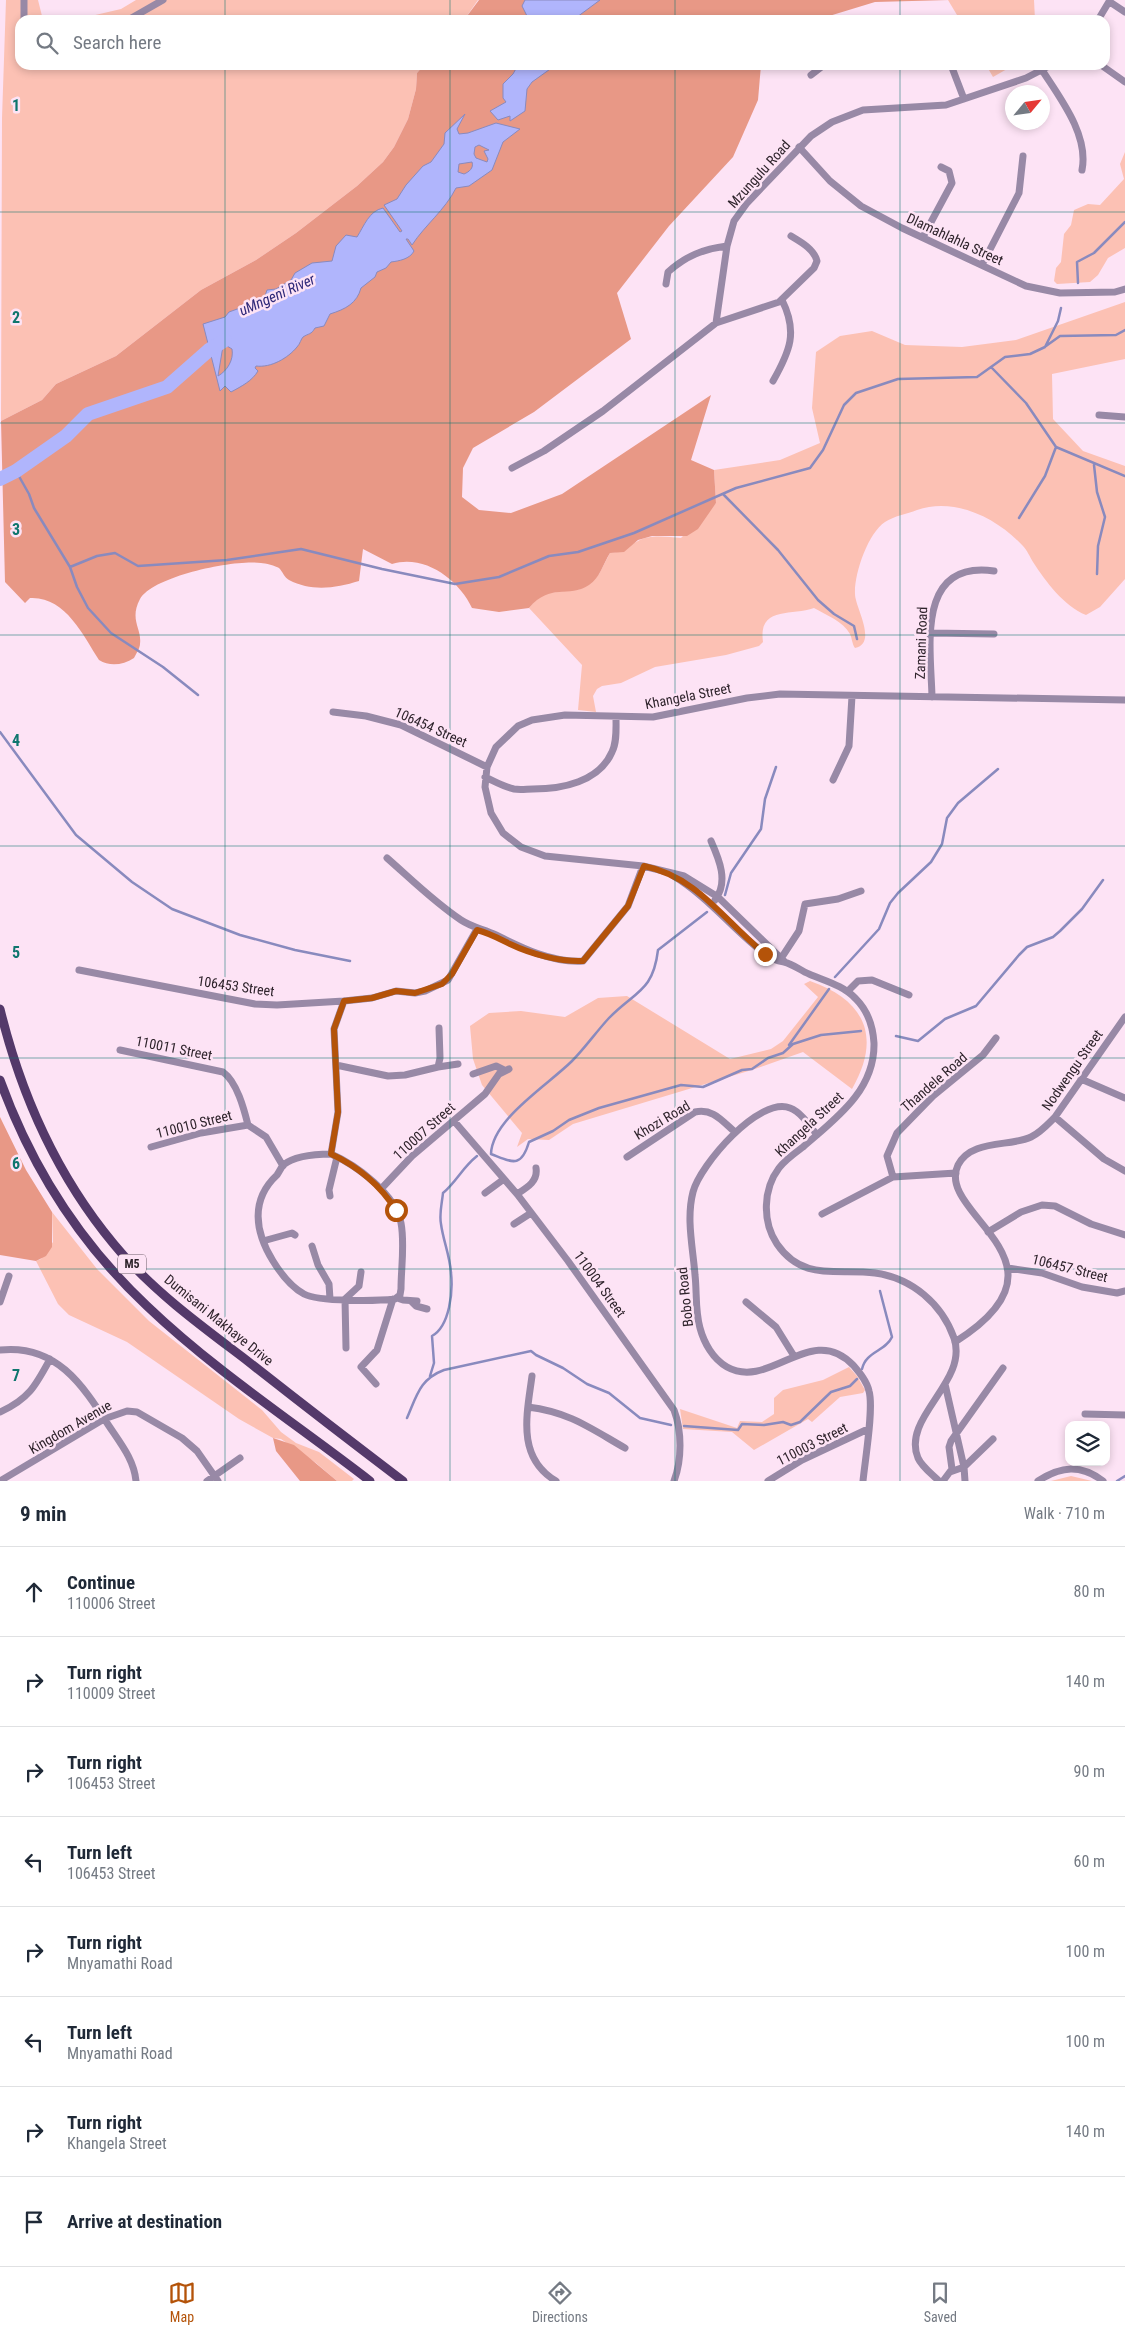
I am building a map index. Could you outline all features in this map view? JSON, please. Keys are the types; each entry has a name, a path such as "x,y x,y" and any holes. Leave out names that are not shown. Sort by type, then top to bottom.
{"main road":[{"name":"Dumisani Makhaye Drive","path":"0,1009 19,1076 50,1147 90,1212 124,1256 175,1305 403,1481"},
{"name":"M5","path":"0,1080 26,1143 55,1195 95,1250 121,1280 158,1316 211,1360 370,1481"}],"street":[{"path":"24,0 24,15"},
{"path":"137,15 163,0"},
{"path":"1101,15 1110,1 1125,12"},
{"path":"812,75 818,70"},
{"path":"953,70 964,99"},
{"path":"1042,70 1065,108 1080,139 1084,154 1082,170"},
{"name":"Mzungulu Road","path":"716,323 727,246 730,232 737,216 811,136 832,122 863,110 937,106 1026,78 1042,70"},
{"path":"1108,70 1125,82"},
{"name":"Dlamahlahla Street","path":"799,148 846,196 882,218 1036,289 1060,292 1102,293 1125,289"},
{"path":"982,265 1019,193 1023,156"},
{"path":"923,237 952,183 951,175 940,167"},
{"path":"512,468 544,451 603,411 716,323 782,300 814,268 817,261 809,248 791,236"},
{"path":"666,284 668,272 687,257 697,252 727,246"},
{"path":"774,380 783,364 791,340 790,320 782,300"},
{"path":"1099,415 1125,417"},
{"name":"Zamani Road","path":"932,697 931,632 932,611 935,600 952,580 969,572 994,572"},
{"path":"931,632 994,634"},
{"name":"Khangela Street","path":"782,961 718,897 695,881 664,870 644,866 558,858 521,847 503,833 495,823 487,799 485,777 496,747 506,735 532,720 565,715 616,718 666,716 763,695 1125,700"},
{"path":"833,780 846,757 849,746 852,696"},
{"name":"106454 Street","path":"333,712 366,716 401,725 487,768"},
{"path":"485,777 520,790 559,789 577,783 599,769 612,753 615,740 616,718"},
{"path":"711,841 721,871 722,888 712,904"},
{"path":"387,858 443,906 477,930 494,934 510,944 571,962 583,961 628,906 644,866"},
{"name":"Khangela Street","path":"664,870 691,887 712,904 752,943 782,961 848,991 868,1015 874,1040 874,1054 860,1091 848,1107 780,1167 773,1179 768,1192 767,1216 769,1227 776,1243 788,1256 801,1265 818,1271 873,1272 890,1276 919,1291 933,1302 942,1314 955,1342"},
{"path":"782,961 798,932 805,904 838,899 861,891"},
{"name":"106453 Street","path":"80,970 254,1004 277,1005 344,1001 372,998 396,991 415,993 442,984 452,974 477,930"},
{"path":"848,991 856,982 870,979 909,994"},
{"path":"330,1196 329,1190 338,1112 336,1065 333,1045 334,1029 344,1001"},
{"name":"Nodwengu Street","path":"956,1173 959,1163 967,1154 977,1149 1030,1138 1041,1131 1055,1117 1125,1017"},
{"path":"438,1067 440,1058 439,1028"},
{"name":"Thandele Road","path":"893,1176 887,1156 898,1133 933,1096 984,1055 996,1038"},
{"name":"110011 Street","path":"120,1050 223,1072 230,1078 248,1125"},
{"path":"336,1065 388,1076 405,1075 458,1064"},
{"name":"110007 Street","path":"381,1189 412,1156 484,1094 506,1069 490,1066 473,1074"},
{"path":"1081,1079 1125,1098"},
{"name":"Bobo Road","path":"817,1135 798,1113 791,1108 772,1109 734,1132 703,1169 693,1190 690,1218 699,1326 711,1352 719,1362 744,1373 756,1372 794,1356 821,1349 835,1352 849,1361 864,1378 869,1390 871,1408 863,1481"},
{"name":"Khozi Road","path":"627,1157 695,1112 703,1110 714,1113 734,1132"},
{"path":"1055,1117 1104,1159 1125,1171"},
{"name":"110004 Street","path":"454,1121 517,1194 629,1344 674,1410 680,1429 679,1451 674,1481"},
{"name":"110010 Street","path":"151,1147 201,1133 248,1125 266,1138 283,1166"},
{"path":"376,1384 361,1367 377,1350 395,1299 400,1295 402,1225 396,1210 381,1189 353,1165 334,1155 304,1156 283,1166 264,1189 259,1202 258,1224 263,1241 279,1271 295,1288 305,1295 345,1299 395,1299 414,1301 416,1306 427,1308"},
{"path":"517,1194 535,1181 536,1168"},
{"path":"822,1214 893,1176 956,1173 960,1191 1002,1253 1008,1268 1007,1287 1002,1300 986,1320 955,1342 956,1358 945,1384 926,1414 915,1439 919,1460 939,1481"},
{"path":"485,1193 504,1179"},
{"path":"988,1232 1021,1212 1042,1205 1055,1206 1091,1224 1125,1235"},
{"path":"514,1224 531,1213"},
{"path":"263,1241 292,1233 295,1235"},
{"path":"312,1246 318,1265 329,1284 330,1298"},
{"name":"106457 Street","path":"1008,1268 1042,1273 1082,1287 1117,1292 1125,1291"},
{"path":"346,1348 345,1299 359,1286 361,1272"},
{"path":"0,1302 8,1276"},
{"path":"746,1302 776,1327 794,1356"},
{"path":"0,1350 27,1350 50,1359 77,1381 131,1461 136,1481"},
{"path":"0,1412 18,1403 30,1393 50,1359"},
{"path":"943,1481 952,1466 949,1447 955,1434 1003,1368"},
{"path":"532,1376 526,1440 531,1455 544,1472 556,1481"},
{"path":"945,1384 964,1467 965,1481"},
{"path":"528,1407 550,1410 568,1416 625,1448"},
{"name":"Kingdom Avenue","path":"0,1481 104,1419 127,1410 137,1412 158,1423 197,1450 216,1478"},
{"path":"1085,1414 1125,1416"},
{"name":"110003 Street","path":"768,1481 802,1460 868,1429"},
{"path":"950,1472 964,1467 993,1439"},
{"path":"207,1481 216,1478 240,1458"},
{"path":"1038,1481 1062,1468 1088,1471 1103,1481"}],"shaded area":[{"path":"6,0 38,0 42,15 15,15 15,70 420,70 417,73 416,89 408,119 394,147 383,162 357,186 296,233 256,260 201,290 116,356 56,384 42,400 1,421 2,118"},
{"path":"136,0 478,0 468,15 95,15 121,9"},
{"path":"479,0 949,0 875,2 832,15 468,15"},
{"path":"948,0 1034,0 1035,15 957,15"},
{"path":"420,70 761,70 758,100 733,157 669,226 617,293 631,339 534,412 473,448 463,468 462,497 479,510 511,513 562,494 711,395 691,460 714,470 716,503 698,529 687,536 652,536 638,540 624,552 610,553 599,575 589,585 574,591 545,595 529,608 499,612 472,608 459,588 450,579 428,566 404,562 392,564 363,549 359,581 333,587 324,588 298,584 287,579 279,568 263,563 249,562 196,571 161,583 148,591 140,599 136,618 140,644 134,658 117,664 108,664 99,660 72,619 63,610 53,603 42,599 30,598 25,603 5,582 1,421 42,400 56,384 116,356 201,290 256,260 296,233 357,186 383,162 394,147 408,119 416,89 417,73"},
{"path":"989,70 1005,70 993,77"},
{"path":"1125,152 1125,248 1108,258 1098,275 1090,282 1057,284 1054,281 1056,268 1061,262 1064,234 1071,225 1074,210 1088,204 1100,205 1124,179 1120,164"},
{"path":"1125,302 1125,359 1052,374 1053,419 1083,451 1125,466 1125,579 1100,607 1086,615 1070,606 1038,570 1023,546 1013,536 988,519 960,508 946,506 931,507 885,522 879,527 868,544 863,555 855,586 856,600 865,632 865,639 862,645 855,648 850,634 843,625 814,608 778,614 766,623 763,631 763,642 759,646 726,655 655,667 621,683 602,686 597,689 593,696 596,712 578,710 582,665 529,608 537,598 548,593 581,589 599,574 610,553 623,550 648,537 681,538 716,503 714,470 780,460 820,443 812,408 816,352 840,336 872,331 905,345 962,347 1016,340"},
{"path":"810,981 829,989 844,999 855,1010 863,1023 866,1037 866,1053 861,1070 852,1089 803,1052 755,1069 573,1124 549,1140 528,1139 517,1147 522,1133 482,1085 473,1059 470,1026 489,1013 521,1011 565,1017 598,998 627,996 730,1059 771,1049 783,1041 818,997 804,984"},
{"path":"0,1117 26,1170 52,1212 52,1247 46,1256 36,1261 0,1255"},
{"path":"52,1212 97,1269 149,1321 262,1410 281,1432 296,1443 319,1452 354,1479 352,1481 337,1481 316,1463 281,1439 273,1438 239,1419 127,1342 69,1315 58,1304 36,1261 41,1259 53,1242"},
{"path":"849,1367 865,1390 863,1393 840,1397 812,1422 808,1419 754,1450 732,1432 683,1429 680,1409 737,1428 740,1421 762,1422 774,1414 774,1398 783,1390 823,1380"},
{"path":"273,1438 294,1445 337,1481 300,1481 276,1451"},
{"path":"1071,1476 1092,1481 1051,1481"}],"water":[{"path":"525,0 600,0 580,15 526,15 522,6"},
{"path":"515,70 549,70 532,82 527,89 525,111 510,121 510,116 498,120 490,111 506,102 503,98 503,84"},
{"path":"465,114 457,129 459,134 468,133 496,123 520,129 503,142 492,170 469,186 456,188 412,245 406,239 414,251 410,256 391,262 386,268 377,272 375,277 361,288 354,302 346,308 330,314 324,326 315,328 311,333 303,337 289,355 273,364 256,366 255,368 258,371 253,378 231,392 225,386 220,391 203,324 225,317 229,312 251,304 265,296 267,290 276,289 291,280 295,273 312,263 332,261 336,246 346,235 357,237 367,220 378,210 383,208 400,232 402,231 384,205 397,199 406,185 423,166 431,162 444,144 445,133","holes":["479,145 489,150 484,151 488,159 487,162 476,158 474,154 475,147","472,162 472,168 464,174 458,172 459,164","223,346 227,346 232,349 231,361 227,368 218,376"]}],"waterway":[{"path":"1078,283 1077,262 1094,253 1125,222"},
{"path":"70,567 97,556 115,553 138,566 227,560 301,549 382,569 455,584 499,577 549,556 578,552 634,533 736,488 810,468 823,450 844,405 856,393 898,379 977,377 1005,357 1030,354 1045,347 1058,321 1061,308"},
{"path":"1046,346 1060,336 1116,335 1125,330"},
{"name":"uMngeni River","path":"0,479 16,471 66,436 88,414 167,387 209,350 225,340"},
{"path":"991,367 1026,403 1056,447 1125,476"},
{"path":"1019,518 1045,476 1056,447"},
{"path":"1094,465 1097,492 1105,517 1098,546 1097,574"},
{"path":"16,471 29,494 34,508 70,567 77,587 88,608 111,633 163,667 198,695"},
{"path":"723,494 778,550 818,600 834,614 854,626 857,639"},
{"path":"0,732 76,835 132,882 172,909 240,935 295,950 350,961"},
{"path":"725,895 731,873 761,829 765,799 776,767"},
{"path":"835,977 879,929 890,903 898,893 931,862 942,844 947,818 958,803 998,769"},
{"path":"896,1036 918,1041 945,1019 976,1006 1027,947 1053,937 1060,931 1082,909 1103,880"},
{"path":"707,912 658,950 656,964 647,983 609,1018 572,1061 523,1103 511,1116 501,1128 494,1141 491,1154 510,1161 519,1160 526,1151 529,1142 553,1131 569,1120 599,1108 681,1085 703,1087 742,1070 752,1069 768,1058 783,1053 793,1044 821,1035 861,1031"},
{"path":"789,1045 829,989"},
{"path":"430,1376 434,1363 432,1336 443,1324 451,1298 450,1267 440,1220 443,1193 477,1156"},
{"path":"862,1369 867,1359 885,1346 892,1337 880,1291"},
{"path":"407,1418 420,1389 424,1383 436,1374 444,1370 531,1351 563,1368 587,1384 609,1393 640,1418 671,1425"},
{"path":"684,1426 738,1430 742,1424 764,1425 783,1422 791,1425 800,1422 831,1392 850,1386 857,1379"},
{"path":"1117,1481 1125,1476"}],"route":[{"path":"396,1210 381,1189 353,1165 331,1154 338,1112 336,1065 333,1045 334,1029 344,1001 372,998 396,991 415,993 442,984 452,974 477,930 494,934 510,944 549,957 571,962 583,961 628,906 633,889 644,866 664,870 700,893 765,954"}]}
